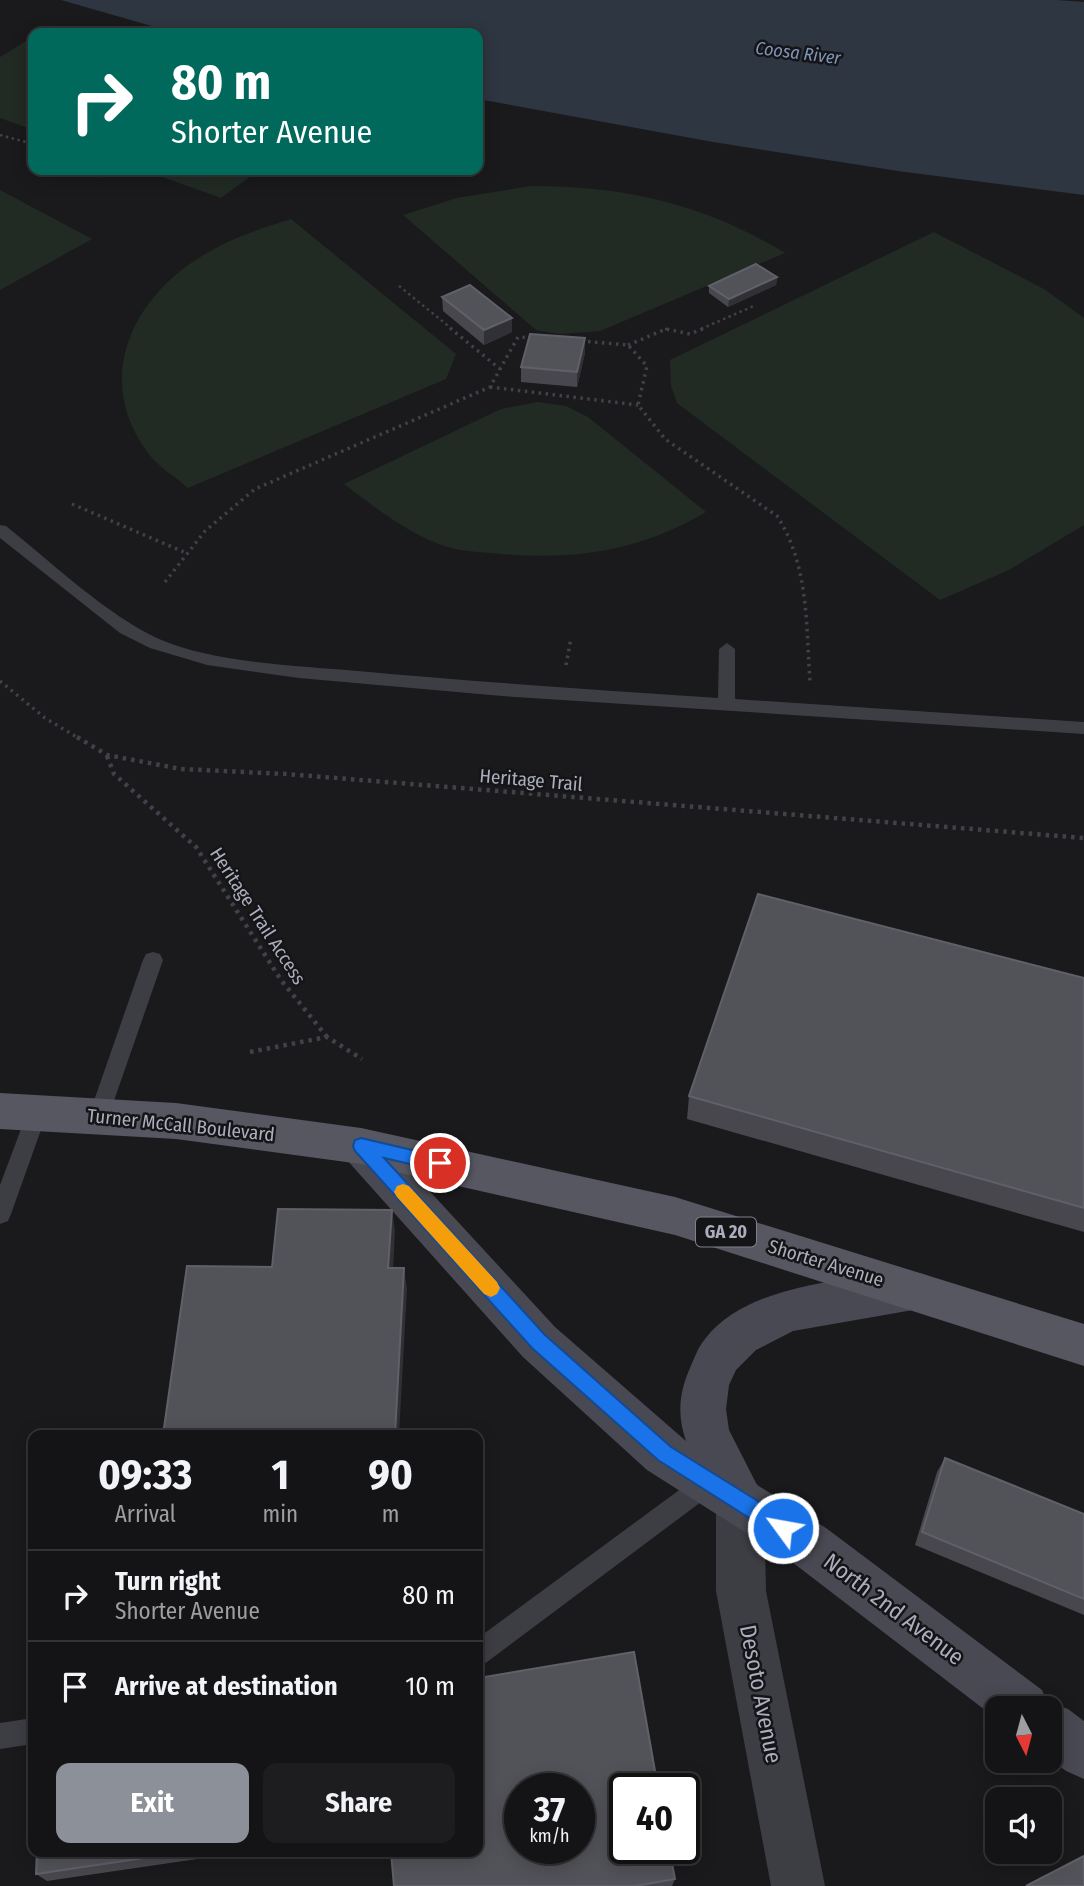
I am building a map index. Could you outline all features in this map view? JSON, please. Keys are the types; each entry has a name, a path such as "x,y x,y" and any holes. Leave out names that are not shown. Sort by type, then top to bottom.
{"main road":[{"name":"Turner McCall Boulevard","path":"19,1112 176,1121 361,1146"},
{"name":"Shorter Avenue","path":"361,1146 675,1216 1084,1345"}],"street":[{"name":"North 2nd Avenue","path":"361,1146 539,1342 664,1454 809,1545 1008,1696"},
{"path":"724,1492 703,1420 703,1395 713,1362 734,1339 752,1325 789,1311 913,1290"},
{"name":"Desoto Avenue","path":"724,1492 798,1886"},
{"path":"1062,1736 1084,1753"}],"lane":[{"path":"0,530 126,629 156,644 207,659 299,673 1084,728"},
{"path":"726,704 727,649"},
{"path":"99,1115 153,960"},
{"path":"0,1214 19,1112"},
{"path":"483,1650 724,1492"},
{"path":"0,1736 28,1732"}],"path":[{"path":"0,135 28,143"},
{"path":"100,175 106,178"},
{"path":"399,286 500,369"},
{"path":"573,341 628,345 666,329 690,334 756,304"},
{"path":"490,387 518,337 545,339"},
{"path":"628,345 648,366 638,405"},
{"path":"165,582 184,552 224,511 255,489 490,387 638,405 665,439 778,516 788,530 797,552 800,572 812,710"},
{"path":"72,504 184,552"},
{"name":"Heritage Trail","path":"0,681 45,718 107,755 181,769 314,776 1084,838"},
{"name":"Heritage Trail Access","path":"107,755 114,774 196,847 281,980 327,1037 362,1059"},
{"path":"250,1052 327,1037"}],"shaded area":[{"path":"28,40 28,128 0,118 0,57"},
{"path":"157,175 252,175 221,198"},
{"path":"531,186 599,190 663,201 724,222 785,253 600,331 559,334 536,330 403,215 457,198"},
{"path":"0,190 92,239 0,290"},
{"path":"291,219 456,354 446,379 188,488 152,458 131,425 123,396 123,368 129,341 141,315 159,291 181,271 227,242"},
{"path":"934,232 1044,289 1084,318 1084,525 1009,570 940,600 677,403 671,386 670,360"},
{"path":"538,402 566,406 588,417 706,512 657,536 607,550 556,555 501,554 461,550 434,542 393,520 344,484 501,409"}],"water":[{"name":"Coosa River","path":"61,0 1084,2 1084,195 898,171 713,142 483,100 483,28 159,28"}],"building":[{"path":"756,264 777,277 729,299 709,286"},
{"path":"470,285 512,318 484,330 442,297"},
{"path":"530,334 585,338 577,372 521,367"},
{"path":"758,894 1084,978 1084,1208 689,1096"},
{"path":"278,1209 392,1210 388,1268 404,1268 395,1430 164,1430 187,1266 272,1267"},
{"path":"945,1458 1084,1514 1084,1599 922,1532"},
{"path":"634,1652 655,1773 609,1773 609,1864 672,1864 675,1879 635,1886 394,1886 391,1857 483,1857 483,1677"},
{"path":"1084,1856 1084,1886 1026,1886"},
{"path":"37,1857 150,1857 36,1874"}],"slow traffic":[{"path":"403,1192 491,1288"}],"route":[{"path":"440,1163 361,1146 539,1342 664,1454 783,1528"}]}
